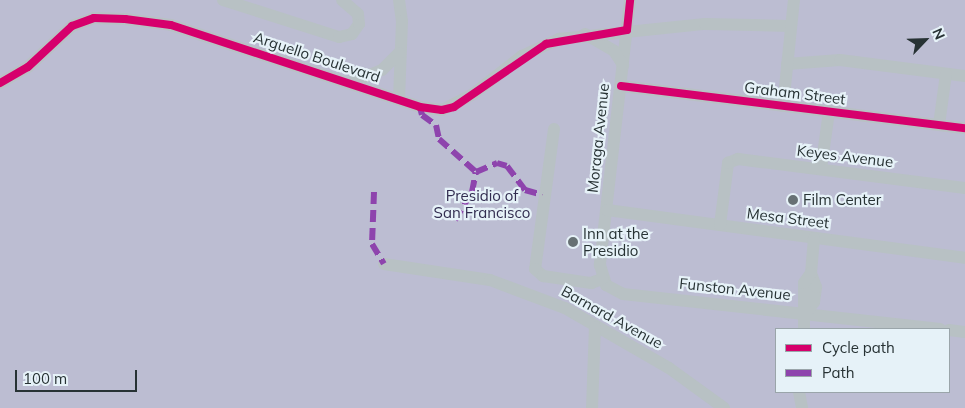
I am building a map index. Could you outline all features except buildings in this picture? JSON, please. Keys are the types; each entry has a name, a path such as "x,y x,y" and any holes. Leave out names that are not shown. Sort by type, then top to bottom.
{"street":[{"path":"223,0 339,37 352,34 359,24 358,14 342,0"},
{"path":"398,0 402,21 399,53 399,98"},
{"name":"Moraga Avenue","path":"602,279 606,210 630,0"},
{"path":"783,106 794,0"},
{"name":"Arguello Boulevard","path":"0,83 28,66 65,30 94,18 171,25 352,82 429,110 454,107 522,56 546,44 585,34 729,22 790,26"},
{"path":"585,34 614,51 623,65"},
{"path":"352,82 382,70 399,53"},
{"path":"787,64 813,65 840,60 965,76"},
{"path":"785,79 813,65"},
{"path":"939,125 946,74"},
{"name":"Graham Street","path":"621,86 965,128"},
{"path":"821,169 828,111"},
{"path":"554,128 535,269 543,276 591,283 602,279"},
{"name":"Keyes Avenue","path":"720,226 728,163 738,158 965,188"},
{"name":"Mesa Street","path":"606,210 965,258"},
{"path":"804,328 806,313 804,283 811,273 814,238"},
{"name":"Barnard Avenue","path":"384,264 490,280 565,308 669,368 724,408"},
{"name":"Funston Avenue","path":"602,279 622,294 932,328"},
{"path":"592,408 596,326"},
{"path":"950,330 965,332"},
{"path":"799,393 802,408"}],"green space":[{"name":"Presidio of San Francisco","path":"0,0 965,0 965,408 0,408"}],"marked path":[{"path":"420,107 422,115 436,125 439,139 476,172 497,163 507,166 525,190 542,195"},
{"path":"455,220 472,192 476,172"},
{"path":"374,192 372,244 384,264"}],"cycle path":[{"path":"0,83 28,67 72,26 94,18 125,19 171,25 420,107 442,110 454,107 546,44 627,30 630,0"},
{"path":"621,86 965,128"}],"place":[{"name":"Film Center","path":"793,200"},
{"name":"Inn at the Presidio","path":"573,242"}]}
